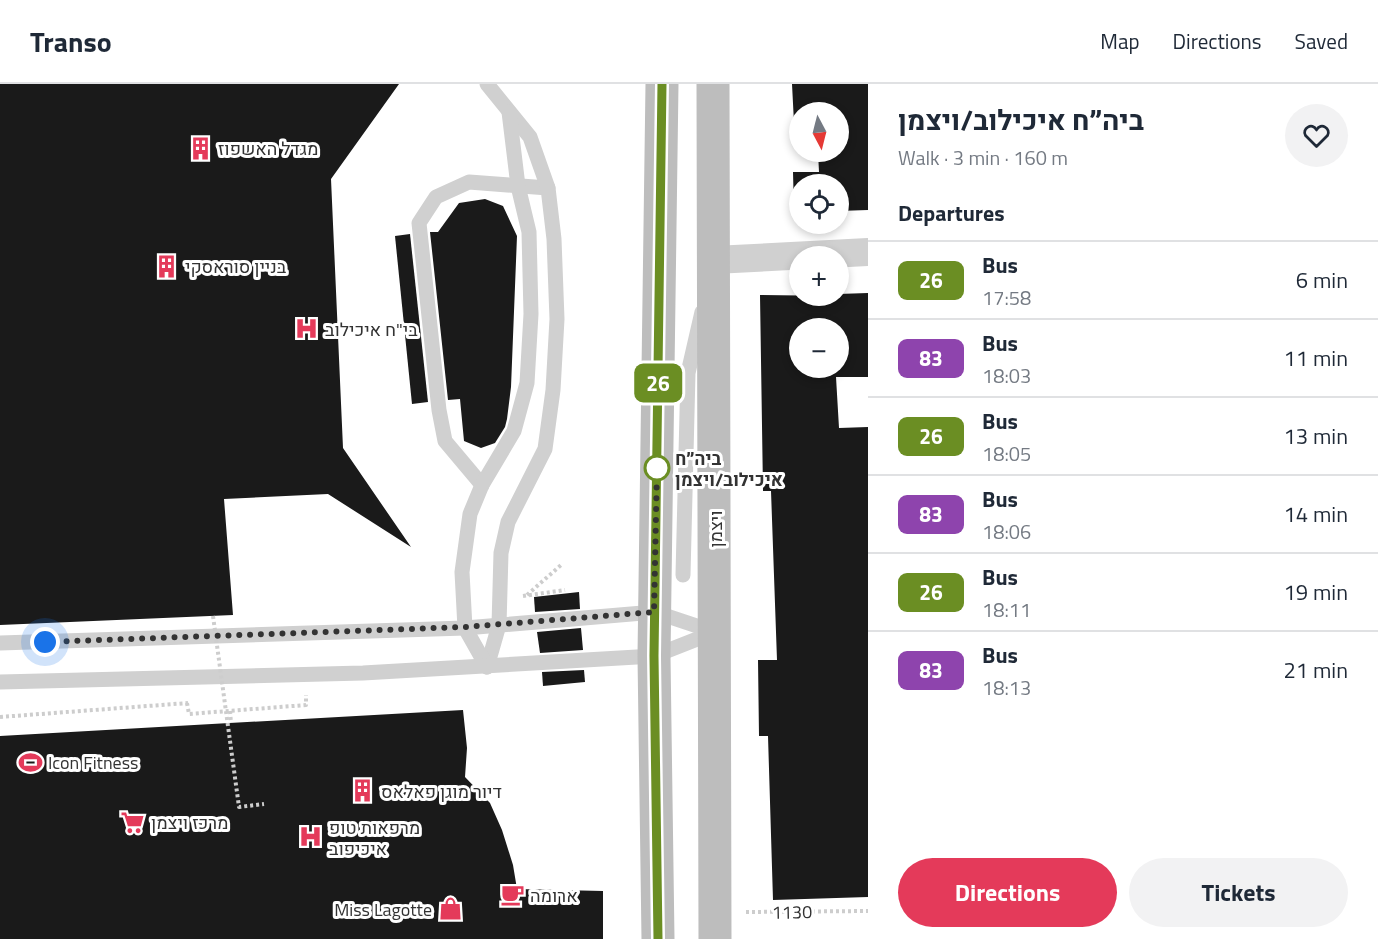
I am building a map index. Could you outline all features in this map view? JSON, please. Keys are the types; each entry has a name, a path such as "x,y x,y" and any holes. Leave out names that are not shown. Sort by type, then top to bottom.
{"street":[{"path":"658,939 654,612 662,84"},
{"name":"ויצמן","path":"713,84 715,926"},
{"path":"714,260 868,252"}],"lane":[{"path":"487,84 530,137 548,188 554,239 558,319 553,390 545,449 508,522 501,553 499,625 487,667"},
{"path":"487,667 465,627 462,572 470,514 483,485 514,431 527,383 531,314 529,232 518,186 509,109"},
{"path":"483,485 445,441 439,410 419,223 436,197 469,182 548,188"},
{"path":"683,575 688,373 714,260"},
{"path":"0,643 465,627 654,612 715,632"},
{"path":"0,682 351,673 654,656 715,632"}],"path":[{"path":"526,596 561,565"},
{"path":"213,616 239,807 264,804"},
{"path":"187,704 189,714 230,711 306,705 306,695 316,694"},
{"path":"223,701 235,700"},
{"path":"0,717 199,703"},
{"path":"230,711 231,723"},
{"name":"1130","path":"715,926 868,911"}],"building":[{"name":"בניין סוראסקי","path":"0,84 399,84 331,179 343,448 411,547 328,494 224,499 233,615 0,625"},
{"path":"792,84 868,84 868,210 849,211 849,174 793,174 793,172 819,172 818,162 849,162 849,102 793,102"},
{"path":"485,199 503,206 517,236 511,387 507,419 495,443 481,448 464,441 460,399 448,400 430,232 438,232 459,203"},
{"path":"410,234 428,402 412,404 395,236"},
{"path":"868,293 868,377 849,377 849,318 789,318 789,378 836,378 839,428 868,427 868,897 773,900 768,736 759,736 758,660 777,660 771,491 763,491 760,295 789,295 789,306 849,306 849,294"},
{"path":"579,592 580,609 535,612 534,597"},
{"path":"581,628 583,650 540,653 537,632"},
{"path":"584,670 585,682 543,686 542,672"},
{"name":"מרכז ויצמן","path":"463,710 467,748 465,777 490,803 502,830 513,865 517,889 603,891 603,939 0,939 0,736"}],"bus line":[{"name":"26","path":"658,939 654,656 662,84"}],"place":[{"name":"מגדל האשפוז","path":"200,148"},
{"name":"בניין סוראסקי","path":"167,266"},
{"name":"בי\"ח איכילוב","path":"307,329"},
{"name":"ביה״ח איכילוב/ויצמן","path":"657,468"},
{"name":"Icon Fitness","path":"30,762"},
{"name":"דיור מוגן פאלאס","path":"363,791"},
{"name":"מרכז ויצמן","path":"133,822"},
{"name":"מרפאות טופ איכיפוב","path":"311,837"},
{"name":"ארומה","path":"512,895"},
{"name":"Miss Lagotte","path":"450,909"}],"route":[{"path":"45,642 465,627 654,612 657,468"}]}
